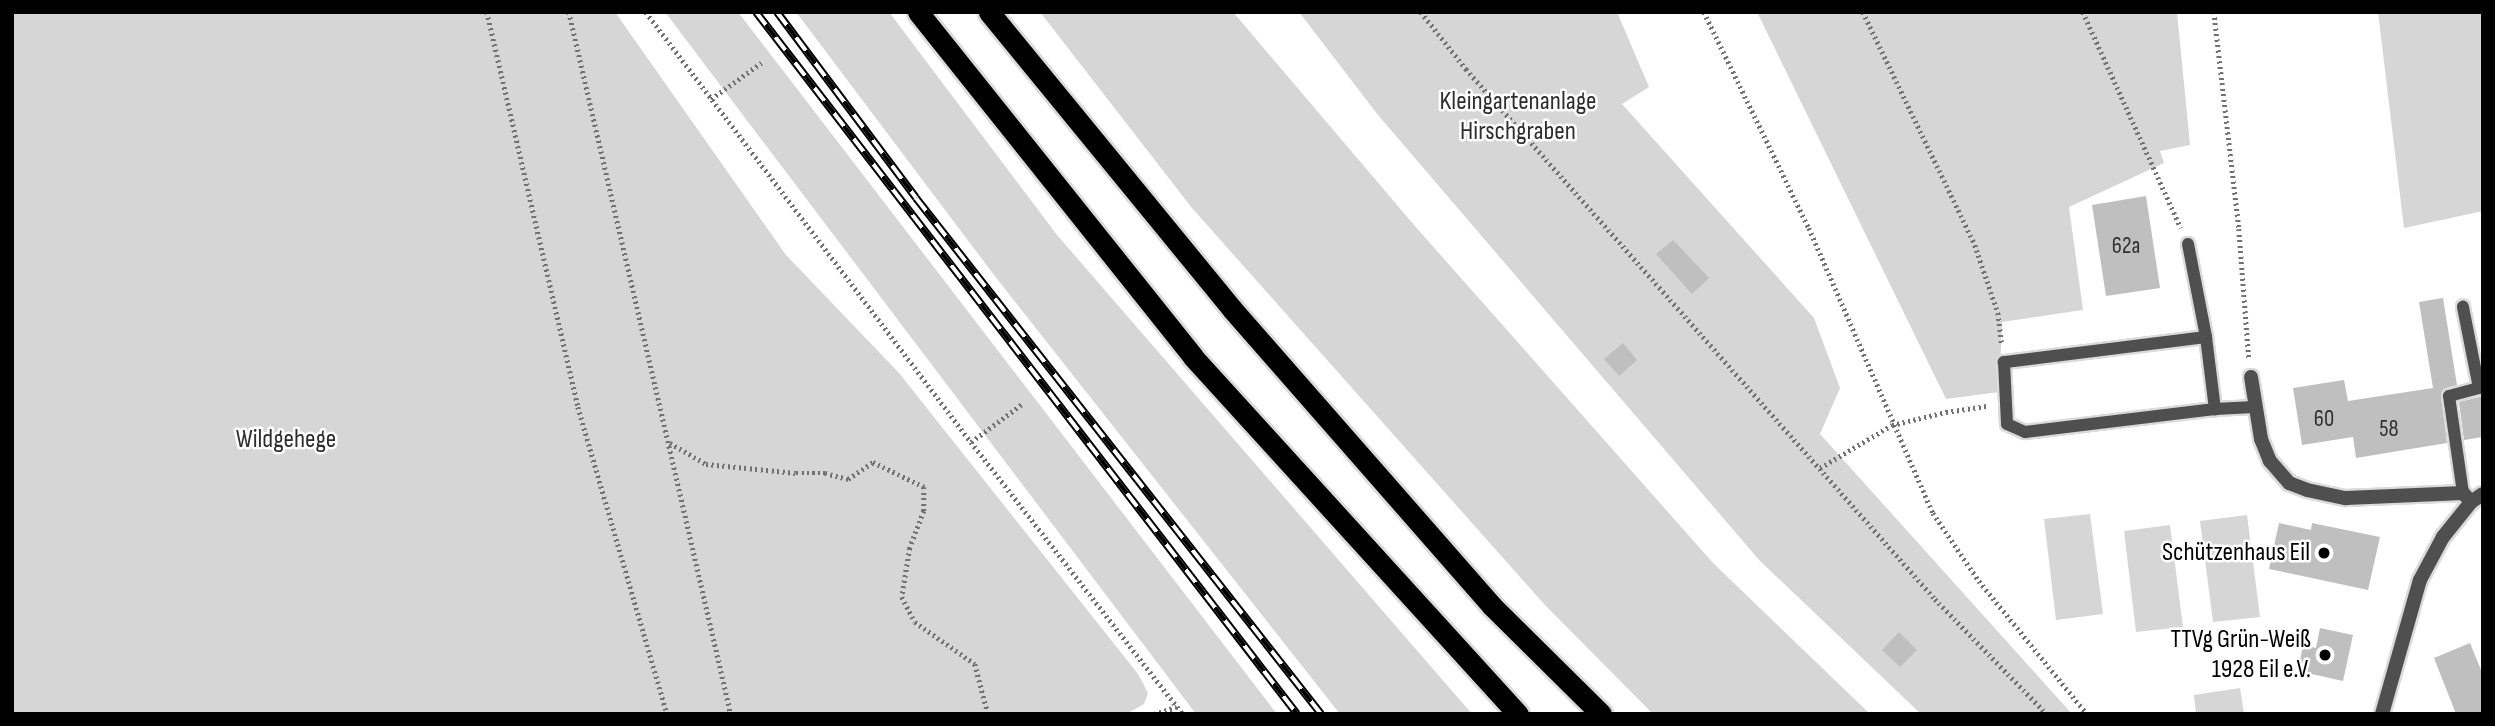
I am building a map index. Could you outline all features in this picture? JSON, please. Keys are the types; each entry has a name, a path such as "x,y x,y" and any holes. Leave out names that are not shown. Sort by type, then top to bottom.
{"highway":[{"path":"918,12 1193,357 1518,714"},
{"path":"989,12 1231,309 1492,607 1601,714"}],"street":[{"path":"2251,377 2254,407 2270,461 2289,483 2307,491 2346,498 2472,496"},
{"path":"2382,714 2420,580 2443,537 2472,496"}],"lane":[{"path":"2188,244 2206,337 2215,409"},
{"path":"2463,307 2479,388 2449,396 2472,496"},
{"path":"2206,337 2004,362 2007,424 2025,432 2215,409 2254,407"}],"path":[{"path":"488,12 578,407 667,714"},
{"path":"569,12 731,714"},
{"path":"646,12 971,442 1182,714"},
{"path":"1421,12 1466,69 1935,599 2047,714"},
{"path":"1704,12 1809,228 1892,425 1933,513 1979,581 2087,714"},
{"path":"1863,12 1975,245 1998,313 2004,362"},
{"path":"2083,12 2156,167 2188,244"},
{"path":"2214,12 2239,229 2251,377"},
{"path":"711,99 761,63"},
{"path":"1820,468 1892,425 1945,412 2005,403"},
{"path":"971,442 1022,404"},
{"path":"669,443 706,464 796,473 825,473 848,479 873,463 924,488 923,511 910,548 902,597 915,622 975,664 988,714"},
{"path":"1154,714 1177,707"}],"green space":[{"name":"Wildgehege","path":"12,12 615,12 786,255 899,373 1138,674 1148,693 1144,704 1126,714 12,714"},
{"path":"665,12 738,12 1277,714 1196,714"},
{"path":"796,12 889,12 1057,235 1472,714 1340,714 994,275"},
{"path":"1040,12 1233,12 1414,225 1713,563 1870,714 1653,714 1544,604 1192,208"},
{"name":"Kleingartenanlage Hirschgraben","path":"1299,12 1617,12 1649,87 1622,104 1814,318 1840,388 1820,434 2072,714 1921,714 1760,561 1378,115"},
{"path":"1757,12 2177,12 2190,145 2160,151 2164,163 2069,207 2083,310 2002,322 1999,392 1946,399"},
{"path":"2378,12 2483,12 2483,211 2404,228"},
{"path":"2090,514 2103,614 2056,620 2044,519"},
{"path":"2247,515 2260,617 2213,622 2200,521"},
{"path":"2170,525 2183,627 2136,632 2124,531"},
{"path":"2240,688 2244,714 2196,714 2194,695"}],"building":[{"path":"2146,196 2160,288 2106,296 2092,205"},
{"path":"1673,240 1709,278 1692,294 1656,254"},
{"path":"2443,298 2457,385 2446,388 2441,394 2447,443 2356,458 2353,437 2302,445 2293,388 2344,380 2348,401 2433,388 2419,302"},
{"path":"1623,343 1637,360 1619,376 1604,359"},
{"path":"2483,396 2483,437 2464,440 2459,402"},
{"name":"Schützenhaus Eil","path":"2279,523 2311,530 2312,523 2380,537 2368,590 2269,569"},
{"name":"TTVg Grün-Weiß 1928 Eil e.V.","path":"2320,628 2353,635 2343,681 2298,671 2303,645 2316,648"},
{"path":"1899,632 1917,650 1900,667 1882,650"},
{"path":"2470,643 2483,675 2483,714 2456,714 2434,658"}],"railway":[{"path":"756,12 1297,714"},
{"path":"777,12 916,198 1321,714"}],"place":[{"name":"Schützenhaus Eil","path":"2324,553"},
{"name":"TTVg Grün-Weiß 1928 Eil e.V.","path":"2325,655"}]}
